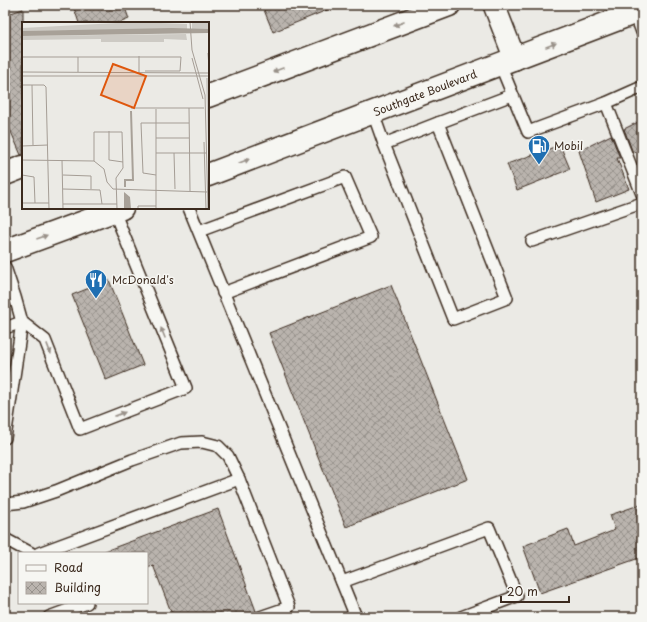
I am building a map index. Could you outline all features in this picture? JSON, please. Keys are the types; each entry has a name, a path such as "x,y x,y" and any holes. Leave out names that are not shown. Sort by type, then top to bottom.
{"main road":[{"path":"209,96 449,5"},
{"name":"Southgate Boulevard","path":"209,175 508,62 640,18"},
{"path":"5,174 22,167"},
{"path":"5,251 118,210"}],"street":[{"path":"494,5 508,62"}],"lane":[{"path":"508,62 512,95 528,132 606,103 642,87"},
{"path":"384,144 512,95"},
{"path":"606,103 642,194"},
{"path":"374,113 384,144 453,319 507,298 438,123"},
{"path":"198,231 345,177 371,237 223,293"},
{"path":"532,241 642,203"},
{"path":"189,209 356,617"},
{"path":"22,322 45,340 80,430 186,388 118,210"},
{"path":"5,267 22,322 5,438"},
{"path":"5,328 22,322"},
{"path":"5,504 23,502 56,491 132,460 181,443 202,442 218,446 228,456 239,479 289,607 260,617"},
{"path":"42,552 239,479"},
{"path":"342,582 489,528 517,596 461,617"},
{"path":"5,539 29,552"},
{"path":"49,617 84,604"}],"building":[{"path":"73,5 124,5 129,19 122,22 79,22"},
{"path":"262,5 337,5 337,6 273,32"},
{"path":"23,9 22,155 5,118 5,15"},
{"path":"642,120 642,150 633,153 624,129"},
{"path":"611,135 620,158 617,158 629,189 596,202 579,151"},
{"name":"Mobil","path":"560,145 570,169 517,190 507,164"},
{"path":"109,280 143,365 106,380 72,295"},
{"path":"391,285 468,479 346,527 269,333"},
{"path":"642,504 642,557 540,593 523,546 568,529 574,546 615,530 610,515"},
{"path":"218,509 256,611 254,614 246,617 173,617 153,565 148,567 148,552 105,551"}],"place":[{"name":"Mobil","path":"539,166"},
{"name":"McDonald's","path":"96,300"}]}
